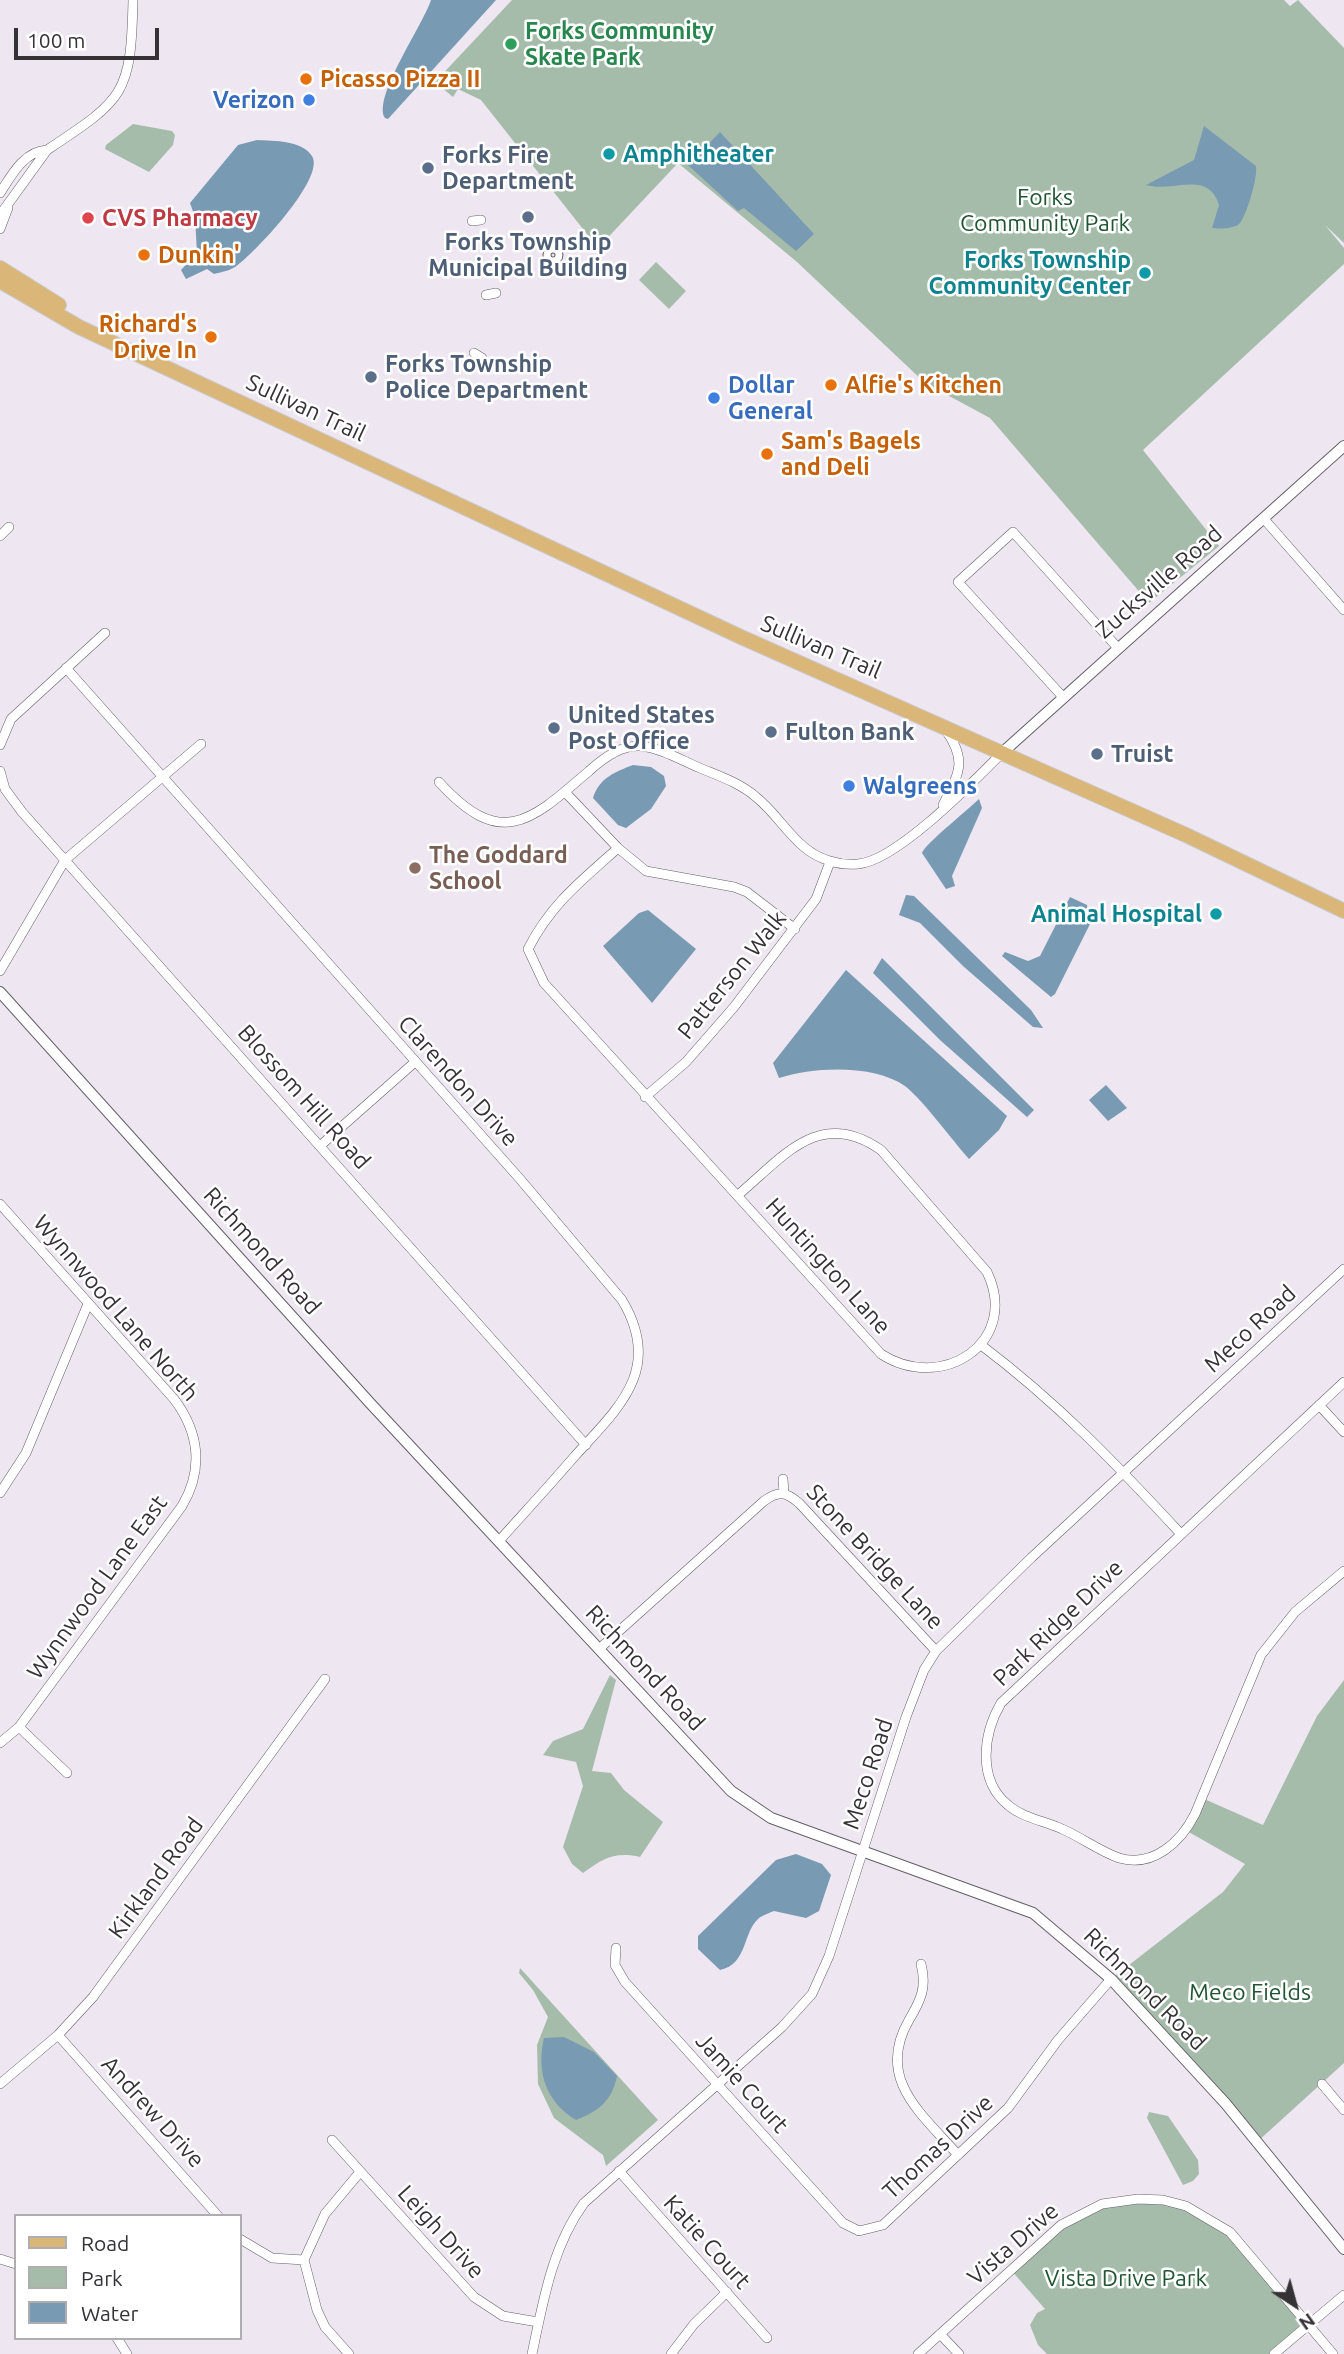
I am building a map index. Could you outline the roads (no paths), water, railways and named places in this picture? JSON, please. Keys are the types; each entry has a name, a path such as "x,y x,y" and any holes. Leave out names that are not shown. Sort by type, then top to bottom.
{"main road":[{"name":"Sullivan Trail","path":"1,270 67,321 94,331 741,637 1110,800 1344,911"}],"street":[{"path":"0,215 47,150 103,113 120,89 131,62 133,0"},
{"path":"0,193 27,159 37,151 47,150"},
{"path":"0,229 8,204"},
{"name":"Zucksville Road","path":"1003,752 1062,696 1344,446"},
{"path":"1264,519 1344,610"},
{"path":"0,536 9,527"},
{"path":"1062,696 958,582 1013,532 1117,647"},
{"path":"0,745 11,719 105,633"},
{"name":"Clarendon Drive","path":"66,668 528,1188 622,1300 634,1319 638,1333 638,1363 628,1396 499,1541"},
{"path":"940,724 956,744 960,759 958,776 941,810"},
{"path":"0,971 65,860 201,744"},
{"path":"439,782 472,814 505,822 535,814 604,758 632,746 642,746 664,752 733,782 756,796 805,848 830,862 859,864 883,856 941,810 1003,752"},
{"name":"Blossom Hill Road","path":"0,771 13,800 65,860 586,1445"},
{"path":"565,792 618,848 646,872 747,892 795,929"},
{"name":"Huntington Lane","path":"618,848 551,909 528,949 551,993 881,1354 911,1367 930,1369 966,1357 981,1345 988,1335 995,1297 987,1272 881,1150 863,1137 843,1132 809,1138 738,1195"},
{"name":"Patterson Walk","path":"645,1097 700,1048 795,929 816,899 830,862"},
{"name":"Richmond Road","path":"0,992 499,1541 743,1801 771,1818 1033,1913 1111,1979 1226,2104 1344,2249"},
{"path":"321,1145 415,1062"},
{"name":"Wynnwood Lane North","path":"0,1204 183,1411 197,1446 193,1483"},
{"name":"Meco Road","path":"532,2354 538,2322 568,2225 584,2203 782,2027 812,1994 829,1956 906,1717 924,1670 936,1651 1124,1472 1344,1269"},
{"path":"0,1493 26,1453 88,1304"},
{"path":"981,1345 1063,1411 1181,1534"},
{"name":"Park Ridge Drive","path":"1344,1382 1021,1683 992,1719 985,1756 987,1773 995,1791 1008,1805 1022,1814 1062,1829 1118,1857 1130,1860 1157,1855 1173,1846 1187,1830 1261,1655 1295,1612 1344,1571"},
{"path":"1320,1405 1344,1432"},
{"name":"Stone Bridge Lane","path":"783,1479 784,1493"},
{"name":"Wynnwood Lane East","path":"0,1743 19,1727 182,1506 193,1483"},
{"name":"Stone Bridge Lane","path":"599,1649 764,1501 779,1492 799,1503 936,1651"},
{"name":"Kirkland Road","path":"0,2084 58,2035 93,1997 326,1679"},
{"path":"19,1727 68,1773"},
{"name":"Jamie Court","path":"616,1948 615,1965 625,1982 843,2223 859,2231"},
{"path":"921,1964 925,1980 922,1998 905,2026 897,2052 899,2079 905,2095 958,2155"},
{"name":"Thomas Drive","path":"859,2231 883,2225 1008,2108 1058,2040 1111,1979"},
{"name":"Andrew Drive","path":"58,2035 216,2214"},
{"path":"1322,2084 1344,2110"},
{"name":"Leigh Drive","path":"332,2140 474,2297 503,2316 538,2322"},
{"name":"Katie Court","path":"619,2171 767,2338"},
{"path":"349,2354 325,2327 317,2309 304,2260 325,2214 360,2172"},
{"name":"Vista Drive","path":"918,2354 1061,2225 1102,2204 1138,2199 1163,2200 1186,2206 1224,2228 1242,2243 1333,2354"},
{"path":"242,2240 272,2258 304,2260"},
{"path":"670,2354 694,2324 727,2292"},
{"path":"1274,2354 1344,2295"},
{"path":"940,2334 959,2354"}],"water":[{"path":"431,0 496,0 388,119 385,118 383,108 392,78"},
{"path":"1204,126 1256,166 1249,204 1240,223 1234,226 1212,228 1219,205 1214,194 1207,188 1189,184 1156,187 1146,185 1194,160"},
{"path":"720,132 814,234 796,251 744,208 738,211 688,165"},
{"path":"257,140 287,142 307,151 312,156 313,167 308,181 286,215 244,260 228,270 214,274 207,269 186,279 181,270 197,253 195,217 190,203 238,145"},
{"path":"633,765 651,767 664,776 666,786 651,809 626,828 618,825 593,798 599,785 614,773"},
{"path":"979,799 982,808 952,876 955,886 946,889 922,853"},
{"path":"906,895 914,896 1031,1010 1043,1028 1033,1027 963,966 920,923 899,915"},
{"path":"1070,897 1087,905 1090,924 1055,994 1051,997 1002,956 1005,952 1028,961 1040,956"},
{"path":"648,910 696,949 652,1003 603,946 639,913"},
{"path":"882,958 1034,1110 1027,1117 940,1040 873,973"},
{"path":"846,970 1007,1116 999,1130 969,1159 920,1100 905,1086 892,1079 877,1074 843,1070 793,1074 779,1078 773,1063"},
{"path":"1106,1085 1127,1108 1108,1121 1089,1100"},
{"path":"796,1854 822,1864 831,1875 819,1911 806,1918 774,1911 761,1917 754,1924 736,1961 720,1970 698,1949 698,1936 776,1860"},
{"path":"564,2037 594,2052 617,2076 608,2099 591,2113 576,2120 557,2104 551,2095 541,2063 544,2038"}],"place":[{"name":"Forks Community Skate Park","path":"511,44"},
{"name":"Picasso Pizza II","path":"306,79"},
{"name":"Verizon","path":"309,100"},
{"name":"Amphitheater","path":"609,154"},
{"name":"Forks Fire Department","path":"428,168"},
{"name":"Forks Township Municipal Building","path":"528,217"},
{"name":"CVS Pharmacy","path":"88,218"},
{"name":"Dunkin'","path":"144,255"},
{"name":"Forks Township Community Center","path":"1145,273"},
{"name":"Richard's Drive In","path":"211,337"},
{"name":"Forks Township Police Department","path":"371,377"},
{"name":"Alfie's Kitchen","path":"831,385"},
{"name":"Dollar General","path":"714,398"},
{"name":"Sam's Bagels and Deli","path":"767,454"},
{"name":"United States Post Office","path":"554,728"},
{"name":"Fulton Bank","path":"771,732"},
{"name":"Truist","path":"1097,754"},
{"name":"Walgreens","path":"849,786"},
{"name":"The Goddard School","path":"415,868"},
{"name":"Animal Hospital","path":"1216,914"}],"park label":[{"name":"Forks Community Park","path":"1045,210"},
{"name":"Meco Fields","path":"1250,1992"},
{"name":"Vista Drive Park","path":"1126,2278"}]}
